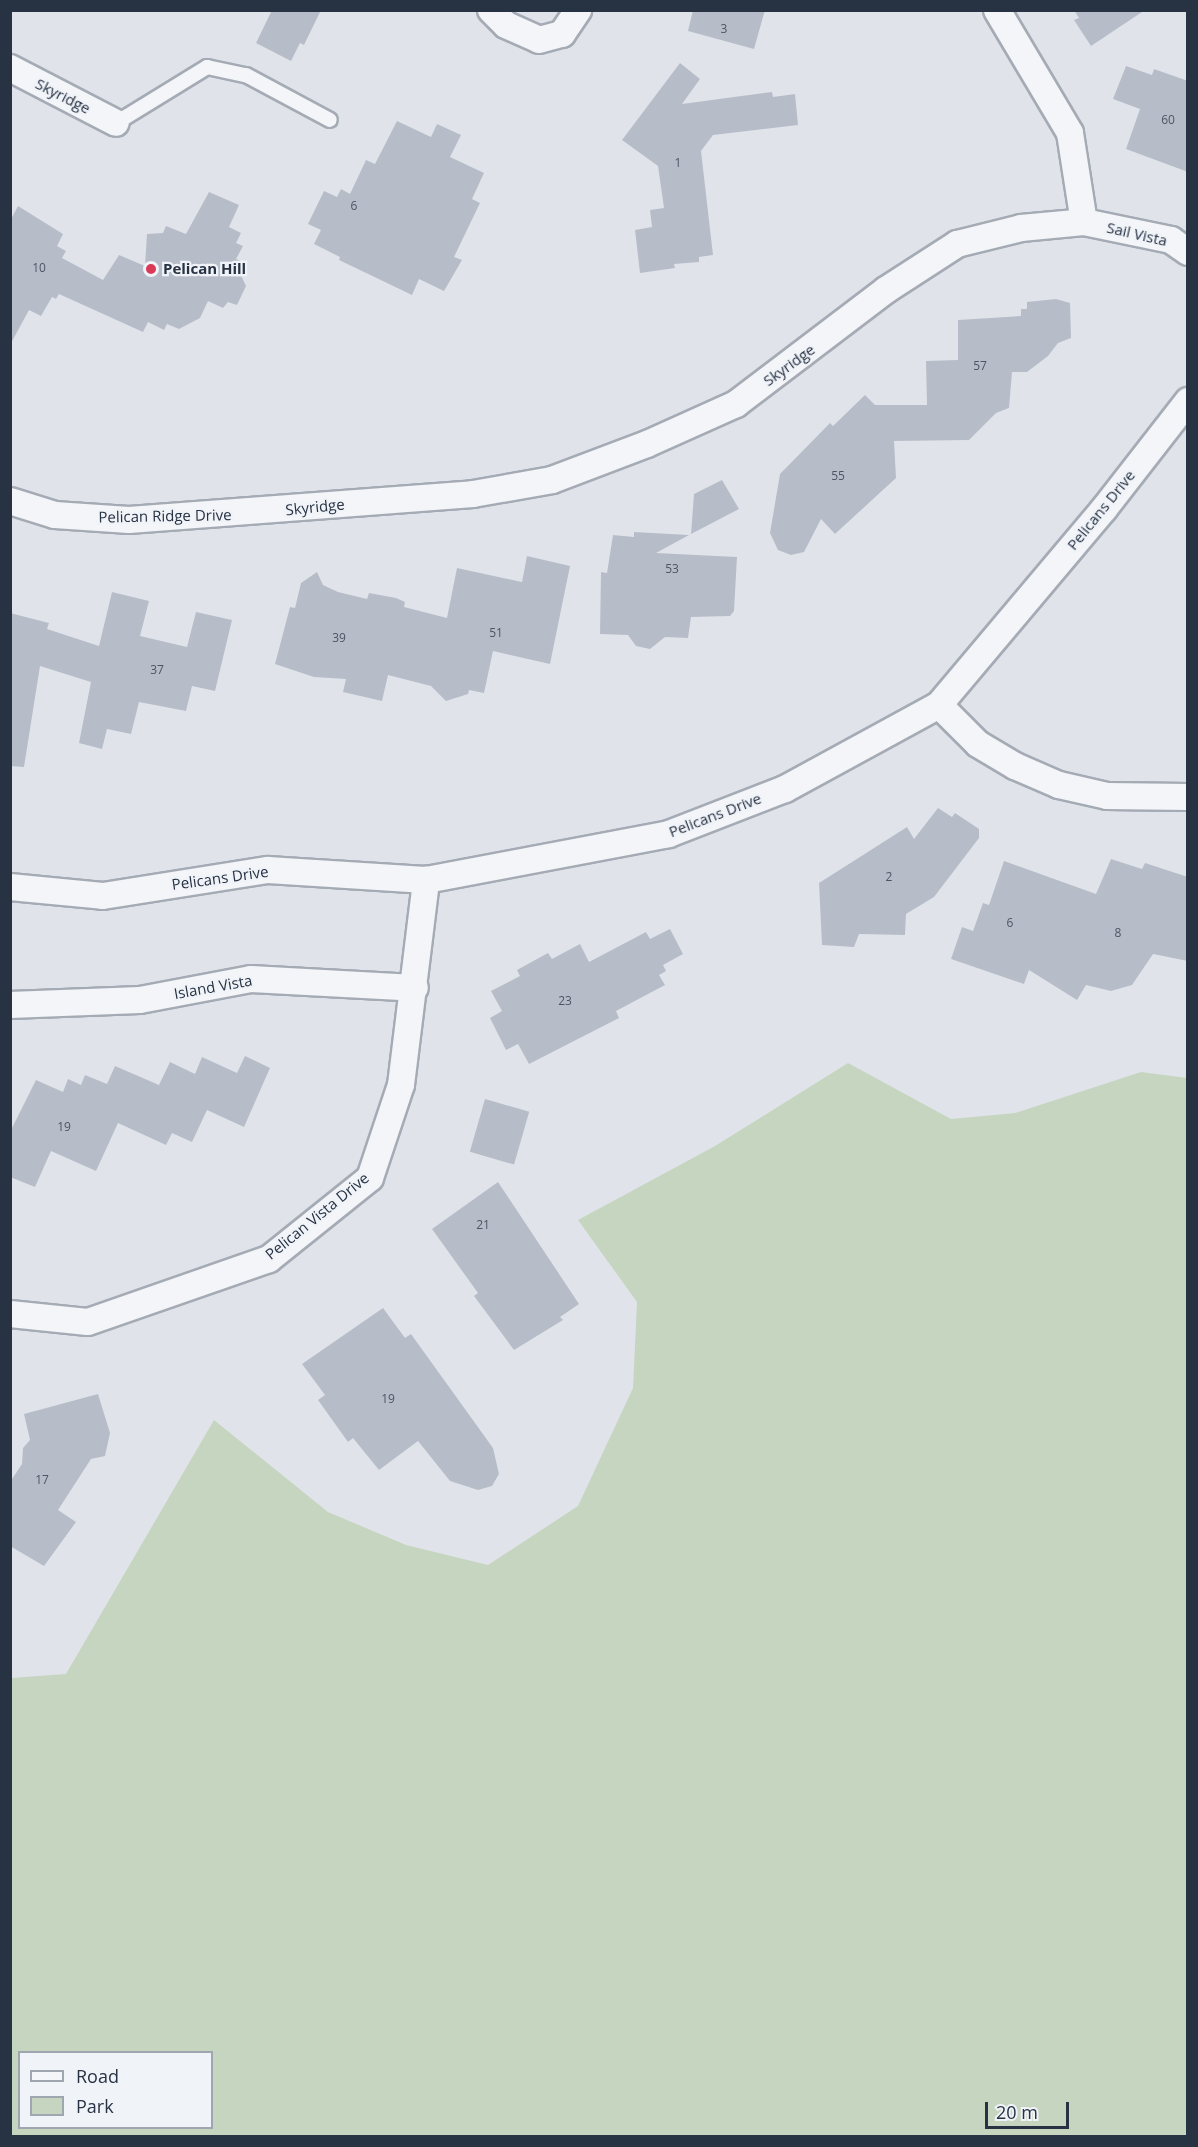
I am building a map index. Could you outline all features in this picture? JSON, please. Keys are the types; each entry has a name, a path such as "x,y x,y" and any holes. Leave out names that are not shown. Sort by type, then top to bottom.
{"street":[{"path":"491,10 506,25 539,40 562,34 578,10"},
{"path":"997,10 1070,133 1084,222"},
{"name":"Skyridge","path":"10,68 116,123"},
{"name":"Sail Vista","path":"1084,222 1171,240 1188,252"},
{"name":"Skyridge","path":"250,514 473,494 552,480 647,444 736,404 886,290 957,244 1021,228 1084,222"},
{"name":"Pelicans Drive","path":"10,887 103,896 268,870 426,880 669,834 785,789 939,705 1104,509 1188,401"},
{"name":"Pelican Ridge Drive","path":"10,501 55,515 129,520 250,514"},
{"path":"939,705 978,744 1015,766 1059,785 1107,796 1188,797"},
{"name":"Pelican Vista Drive","path":"10,1314 88,1322 268,1259 370,1178 401,1085 415,988 426,880"},
{"name":"Island Vista","path":"10,1005 140,1000 251,979 415,988"}],"lane":[{"path":"116,123 207,67 246,75 330,120"}],"green space":[{"path":"848,1063 951,1119 1015,1113 1141,1072 1187,1078 1187,2136 11,2136 11,1678 66,1674 214,1420 328,1512 406,1545 488,1565 578,1506 633,1388 637,1302 578,1220 715,1146"}],"building":[{"path":"272,10 321,10 304,45 300,43 291,61 256,43"},
{"path":"693,10 765,10 754,49 688,31"},
{"path":"1074,10 1145,10 1091,46 1074,20 1079,18"},
{"path":"680,63 700,79 682,104 772,92 773,97 795,94 798,125 713,135 701,151 713,255 699,257 699,262 674,264 675,268 640,273 635,230 652,227 650,210 664,208 658,166 622,140"},
{"path":"1126,66 1152,75 1154,69 1188,81 1188,172 1126,149 1140,109 1113,99"},
{"path":"397,121 431,137 437,124 461,135 450,157 484,173 472,199 480,203 454,257 462,260 444,291 419,279 412,295 339,260 340,257 314,244 321,230 308,224 324,191 337,197 341,189 350,194 366,160 375,164"},
{"path":"209,192 239,205 229,227 241,233 236,243 243,246 236,259 241,261 238,269 246,286 237,305 228,302 223,308 208,301 200,318 179,329 167,324 164,330 148,322 143,332 59,294 56,299 52,297 41,316 29,310 10,345 10,221 18,206 63,234 57,246 66,251 62,258 103,280 119,255 145,266 147,234 163,233 166,226 186,234"},
{"path":"1056,299 1070,303 1071,338 1058,343 1048,356 1027,372 1012,372 1009,408 996,413 969,440 894,441 896,478 835,534 821,519 804,552 791,555 778,550 770,533 780,474 830,423 833,426 865,395 875,405 927,405 926,361 958,360 958,320 1021,316 1021,309 1027,309 1027,302"},
{"path":"722,480 739,509 691,534 694,494"},
{"path":"634,532 689,535 656,553 737,557 734,611 730,616 691,617 688,638 665,637 650,649 636,646 628,635 600,634 601,572 607,573 613,535 634,537"},
{"path":"527,556 570,566 550,664 493,651 484,693 469,690 468,694 446,701 431,686 388,675 382,701 343,692 346,679 314,677 275,664 290,607 295,608 301,583 317,572 323,585 338,592 367,599 369,593 396,598 405,602 404,607 447,618 457,568 522,582"},
{"path":"112,592 149,601 140,636 187,647 196,612 232,620 215,691 192,686 186,711 139,702 131,734 107,729 102,749 79,743 91,682 40,666 24,767 10,766 10,613 49,623 47,629 99,646"},
{"path":"938,808 952,817 955,813 979,829 979,838 934,897 906,914 905,935 859,934 854,947 822,945 819,883 907,827 914,839"},
{"path":"1111,859 1142,869 1145,863 1188,877 1188,961 1153,954 1132,985 1111,991 1086,985 1077,1000 1029,970 1024,984 951,959 962,927 973,931 983,903 989,905 1004,861 1096,894"},
{"path":"670,929 683,954 663,965 666,971 659,975 665,985 616,1011 619,1018 529,1064 518,1044 506,1050 490,1018 502,1011 491,991 520,976 517,970 548,953 552,959 580,944 589,962 646,932 650,939"},
{"path":"245,1056 270,1068 244,1127 207,1110 192,1142 172,1133 166,1145 118,1123 96,1171 51,1151 35,1187 10,1177 10,1132 36,1080 63,1092 68,1079 81,1085 85,1075 107,1084 115,1066 159,1085 170,1062 195,1074 202,1057 237,1073"},
{"path":"485,1099 529,1112 514,1165 470,1152"},
{"path":"498,1182 579,1304 560,1317 563,1320 514,1350 474,1296 478,1293 432,1229"},
{"path":"383,1308 405,1338 411,1334 493,1448 499,1474 492,1486 478,1490 450,1481 418,1441 379,1470 353,1438 348,1442 318,1400 325,1395 302,1364"},
{"path":"98,1394 110,1433 105,1456 91,1459 58,1510 76,1522 44,1566 10,1546 10,1482 22,1464 23,1448 30,1440 24,1414"}],"place":[{"name":"Pelican Hill","path":"151,269"}]}
